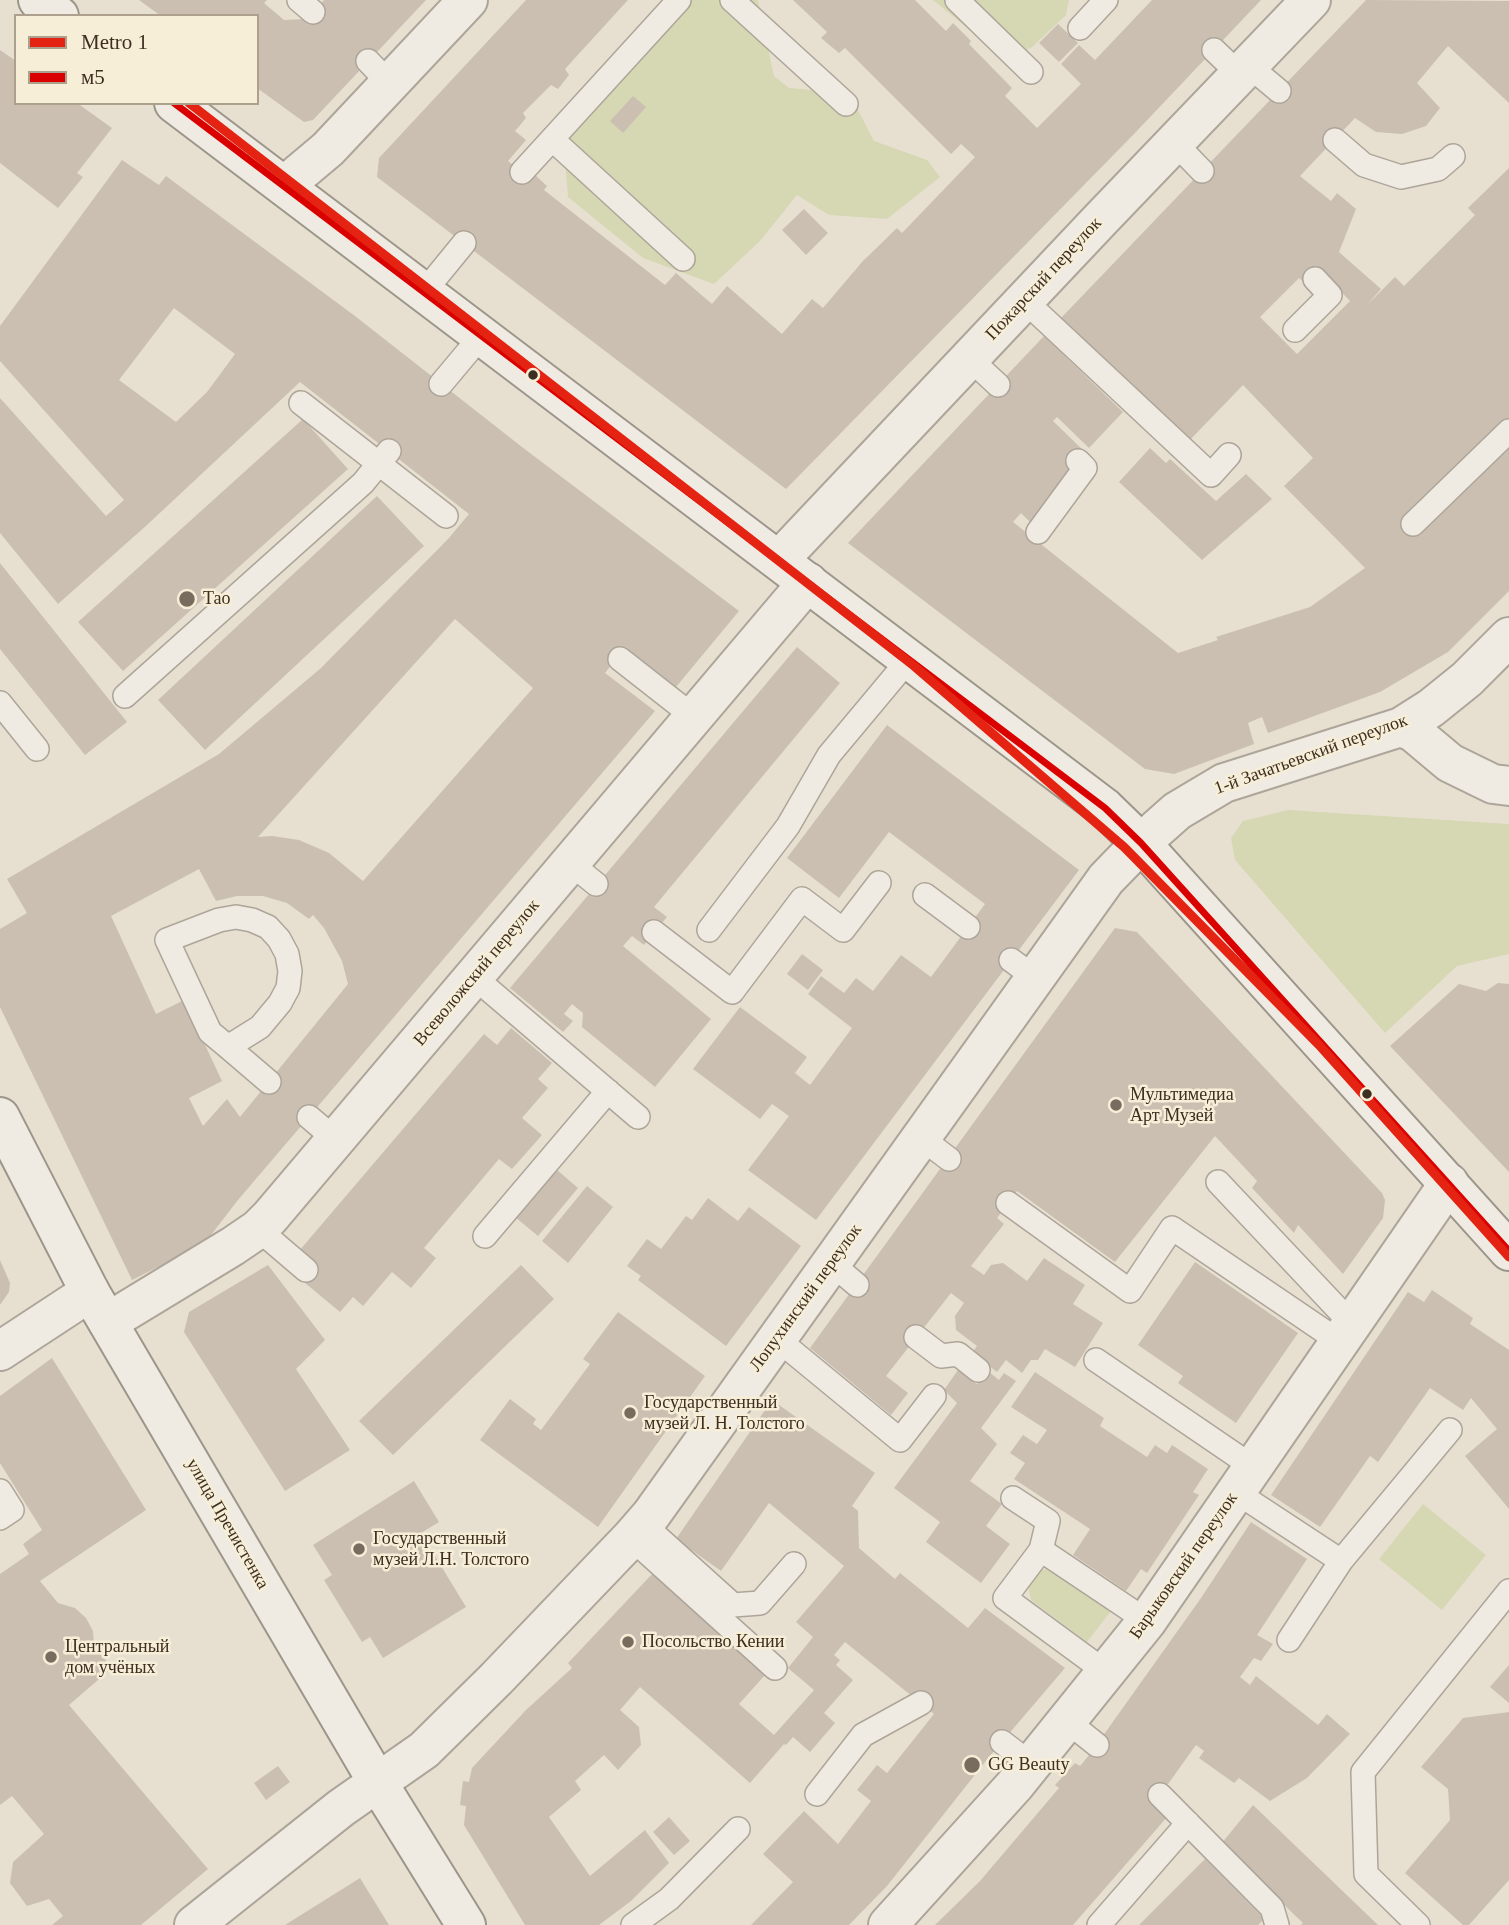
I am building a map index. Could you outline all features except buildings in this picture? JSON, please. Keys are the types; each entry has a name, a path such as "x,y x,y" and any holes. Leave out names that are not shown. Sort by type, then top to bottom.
{"street":[{"path":"38,0 56,14"},
{"path":"284,186 328,149 378,72 468,0"},
{"name":"Пожарский переулок","path":"793,571 969,358 1174,142 1234,63 1311,0"},
{"path":"177,105 1074,782 1142,843 1507,1245"},
{"name":"Всеволожский переулок","path":"0,1351 99,1307 258,1229 322,1128 474,977 583,874 793,571"},
{"name":"1-й Зачатьевский переулок","path":"1142,843 1177,811 1224,783 1401,727 1431,708 1467,679 1509,637"},
{"path":"1401,727 1413,732 1450,763 1493,784 1509,786"},
{"name":"Лопухинский переулок","path":"194,1925 341,1808 424,1750 637,1531 776,1338 844,1274 935,1148 1023,969 1142,843"},
{"name":"улица Пречистенка","path":"0,1117 99,1307 378,1783 466,1925"},
{"name":"Барыковский переулок","path":"900,1921 1107,1674 1147,1621 1448,1183"}],"lane":[{"path":"522,172 679,0"},
{"path":"957,0 1031,72"},
{"path":"1080,28 1106,0"},
{"path":"736,1 846,104"},
{"path":"1234,63 1279,91"},
{"path":"553,140 683,259"},
{"path":"1335,140 1364,165 1401,177 1438,169 1453,156"},
{"path":"1174,142 1202,170"},
{"path":"424,292 464,243"},
{"path":"1295,330 1330,295 1315,279"},
{"path":"1024,300 1211,475 1229,455"},
{"path":"442,384 481,335"},
{"path":"969,358 998,385"},
{"path":"301,403 384,457 446,516"},
{"path":"1413,524 1509,431"},
{"path":"124,696 363,483 384,457"},
{"path":"1038,532 1086,468 1078,461"},
{"path":"709,930 788,825 829,755 910,658"},
{"path":"621,659 694,717"},
{"path":"0,703 37,749"},
{"path":"654,932 732,992 802,899 843,930 879,883"},
{"path":"925,895 968,927"},
{"path":"228,1047 260,1027 280,1003 288,988 290,971 288,954 268,927 236,917 219,919 167,940 210,1032 268,1082"},
{"path":"474,977 638,1117"},
{"path":"485,1236 608,1091"},
{"path":"1218,1182 1346,1333"},
{"path":"1008,1203 1130,1291 1172,1228 1346,1333"},
{"path":"258,1229 306,1270"},
{"path":"916,1337 941,1356 958,1354 978,1370"},
{"path":"776,1338 900,1440 933,1396"},
{"path":"1096,1360 1341,1561"},
{"path":"1289,1640 1341,1561 1450,1430"},
{"path":"0,1491 12,1510 0,1518"},
{"path":"1013,1498 1048,1521 1041,1550 1005,1598 1107,1674"},
{"path":"637,1531 733,1605 760,1603 794,1564"},
{"path":"637,1531 775,1668"},
{"path":"1041,1550 1147,1621"},
{"path":"1418,1925 1366,1874 1363,1772 1509,1591"},
{"path":"817,1794 863,1735 921,1703"},
{"path":"1068,1721 1097,1745"},
{"path":"1002,1742 1032,1765"},
{"path":"1160,1795 1272,1908 1277,1925"},
{"path":"1099,1925 1188,1823"},
{"path":"634,1925 668,1899 738,1829"}],"green space":[{"path":"686,0 758,0 774,76 789,88 849,93 874,141 927,160 940,177 887,219 829,215 797,195 760,241 714,284 643,258 568,197 565,158 567,140 661,8"},
{"path":"933,0 1069,0 1066,15 1031,48 1004,58"},
{"path":"1288,810 1509,824 1509,954 1457,966 1385,1033 1235,860 1231,838 1243,821"},
{"path":"1423,1504 1486,1555 1442,1610 1379,1559"},
{"path":"1050,1569 1111,1611 1087,1642 1031,1600 1028,1586 1039,1570"}],"metro line":[{"name":"1","path":"192,105 914,666 1124,847 1319,1045 1509,1257"}],"transit line":[{"name":"м5","path":"177,105 1105,808 1141,843 1509,1251"}],"place":[{"name":"Тао","path":"187,599"},
{"name":"Мультимедиа Арт Музей","path":"1116,1105"},
{"name":"Государственный музей Л. Н. Толстого","path":"630,1413"},
{"name":"Государственный музей Л.Н. Толстого","path":"359,1549"},
{"name":"Посольство Кении","path":"628,1642"},
{"name":"Центральный дом учёных","path":"51,1657"},
{"name":"GG Beauty","path":"972,1765"}]}
